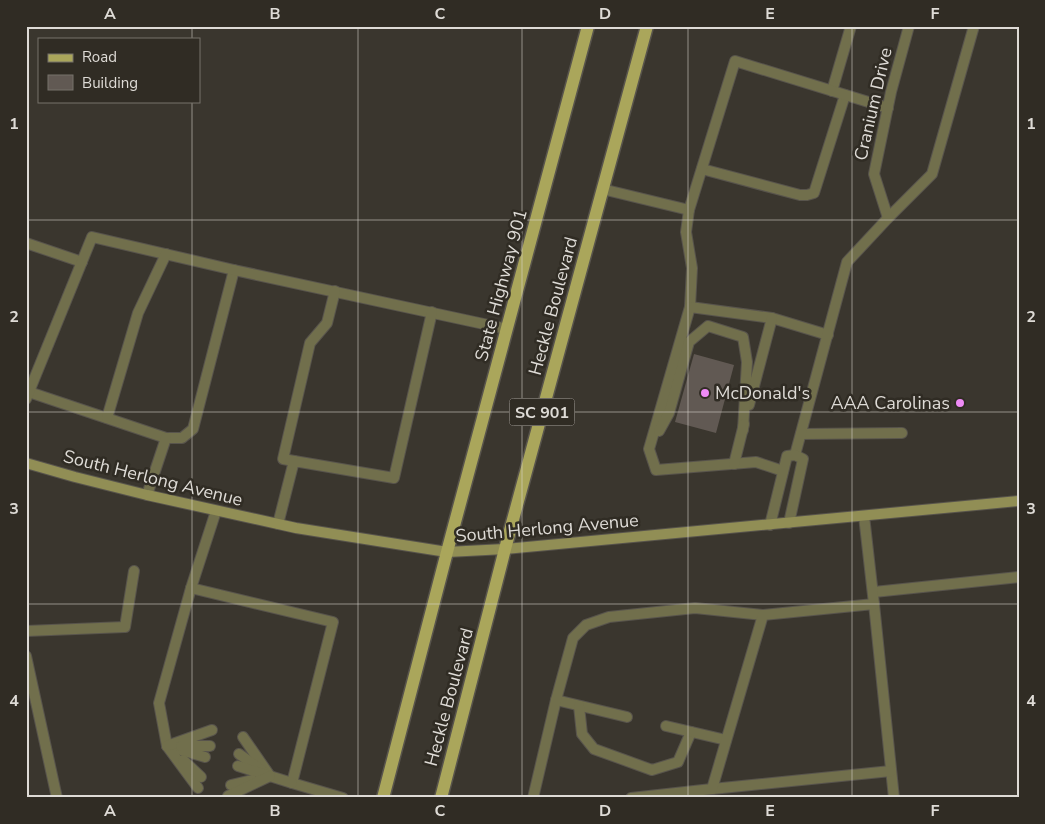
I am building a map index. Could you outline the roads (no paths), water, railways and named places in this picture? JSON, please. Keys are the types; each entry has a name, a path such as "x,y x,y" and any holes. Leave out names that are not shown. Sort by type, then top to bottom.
{"main road":[{"name":"State Highway 901","path":"447,552 588,26"},
{"name":"Heckle Boulevard","path":"441,798 505,550 647,26"},
{"name":"SC 901","path":"383,798 447,552"}],"street":[{"path":"832,91 851,26"},
{"name":"Cranium Drive","path":"888,218 874,174 891,92 909,26"},
{"path":"789,523 795,457 848,262 932,174 974,26"},
{"path":"783,471 756,462 656,470 649,449 690,307 692,268 686,232 689,210 735,61 888,108"},
{"path":"702,169 800,195 814,193 845,95"},
{"path":"602,189 689,210"},
{"path":"234,270 193,429 182,438 166,438 27,394 92,237 234,270 507,328"},
{"path":"26,244 82,262"},
{"path":"106,418 138,313 166,254"},
{"path":"336,292 326,323 310,343 283,459 394,478 432,312"},
{"path":"690,307 772,318 828,335"},
{"path":"734,464 772,318"},
{"path":"649,449 669,413 689,342 708,326 743,337 747,362 742,430"},
{"path":"801,434 902,434"},
{"path":"147,495 166,438"},
{"path":"770,525 783,471 795,457"},
{"path":"278,524 294,461"},
{"name":"South Herlong Avenue","path":"26,463 75,477 216,511 278,524 447,552 505,550 1019,501"},
{"path":"198,788 167,746 159,703 191,588 216,511"},
{"path":"864,516 874,592 894,798"},
{"path":"26,631 125,627 134,571"},
{"path":"874,592 1019,577"},
{"path":"191,588 334,622 292,783"},
{"path":"532,798 573,638 586,625 609,617 695,608 763,615 874,604"},
{"path":"712,789 763,615"},
{"path":"26,656 57,798"},
{"path":"556,700 627,717"},
{"path":"579,706 582,734 594,749 652,770 678,762 691,732"},
{"path":"666,726 726,740"},
{"path":"167,746 212,730"},
{"path":"243,737 270,776"},
{"path":"167,746 210,746"},
{"path":"167,746 205,757"},
{"path":"167,746 201,776"},
{"path":"239,754 270,776"},
{"path":"238,766 343,798"},
{"path":"631,798 891,771"},
{"path":"231,785 270,776"},
{"path":"228,796 270,776"}],"place":[{"name":"McDonald's","path":"705,393"},
{"name":"AAA Carolinas","path":"960,403"}]}
